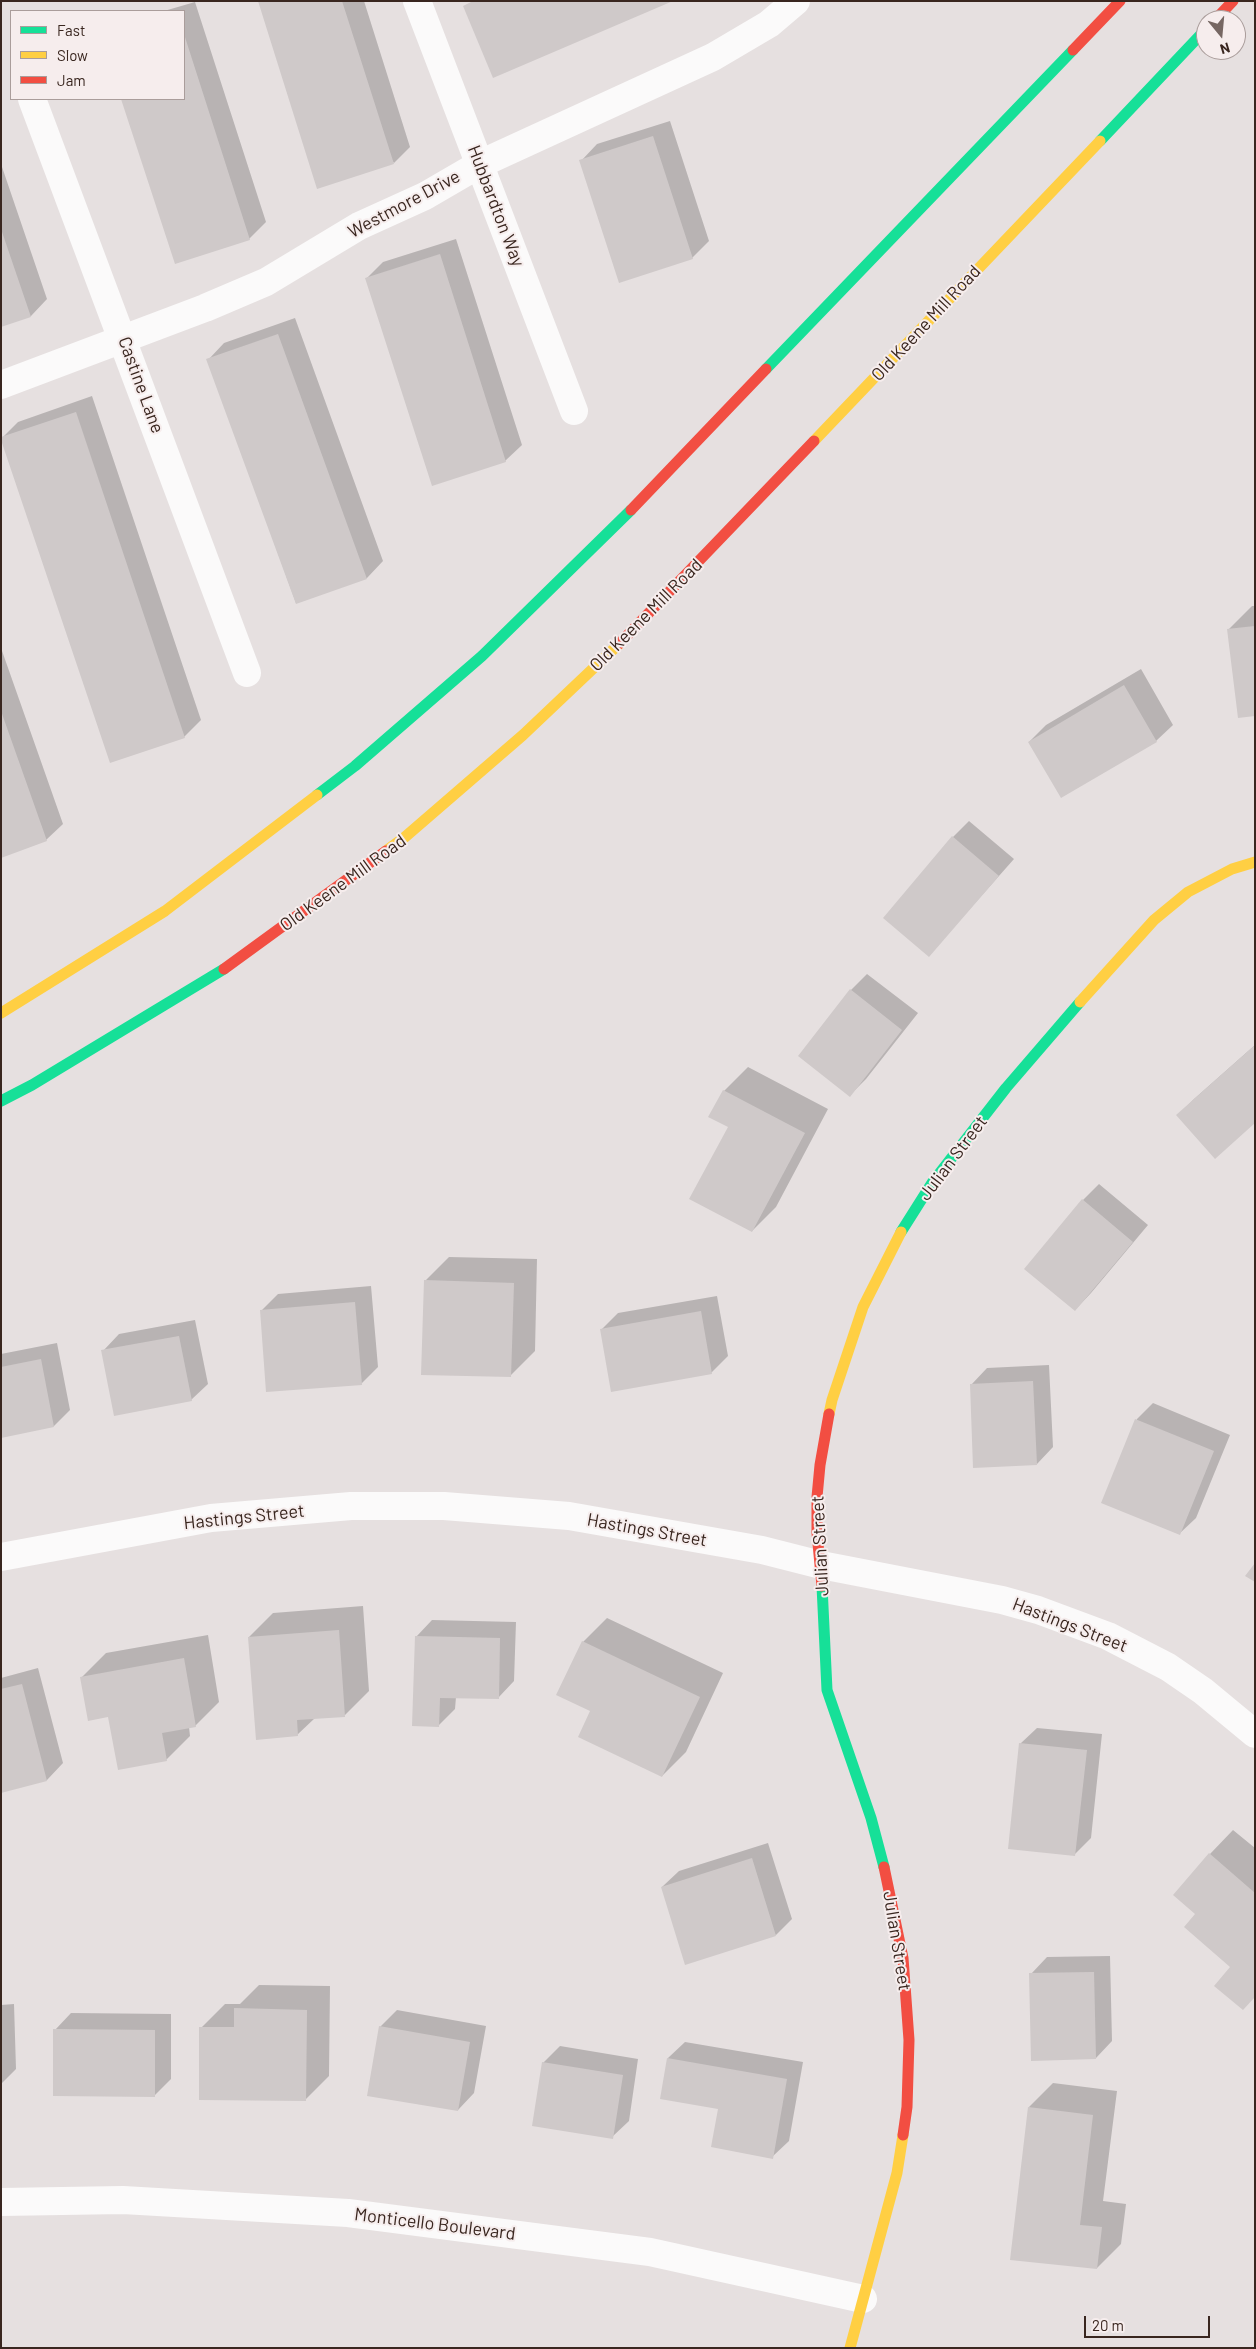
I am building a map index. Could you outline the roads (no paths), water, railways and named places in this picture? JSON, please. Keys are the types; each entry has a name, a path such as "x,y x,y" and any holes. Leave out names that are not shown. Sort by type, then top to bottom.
{"main road":[{"path":"1,1013 165,911 355,766 482,656 616,526 1120,1"},
{"name":"Old Keene Mill Road","path":"1,1101 32,1085 235,962 405,837 523,735 638,626 1196,40"},
{"name":"Julian Street","path":"850,2348 897,2173 907,2106 909,2040 903,1958 889,1884 871,1818 827,1690 821,1564 817,1533 817,1497 820,1466 832,1400 864,1307 902,1229 932,1183 1006,1088 1120,956 1154,920 1188,892 1232,869 1255,862"}],"street":[{"name":"Hubbardton Way","path":"417,1 574,411"},
{"name":"Westmore Drive","path":"1,386 266,282 359,226 425,196 480,164 713,57 769,24 796,1"},
{"name":"Castine Lane","path":"32,100 124,339 247,673"},
{"name":"Hastings Street","path":"1,1557 211,1518 351,1506 444,1506 569,1516 762,1550 821,1564 1002,1600 1038,1610 1108,1636 1168,1667 1196,1686 1255,1734"},
{"name":"Monticello Boulevard","path":"1,2202 123,2200 348,2213 650,2252 863,2299"}]}
